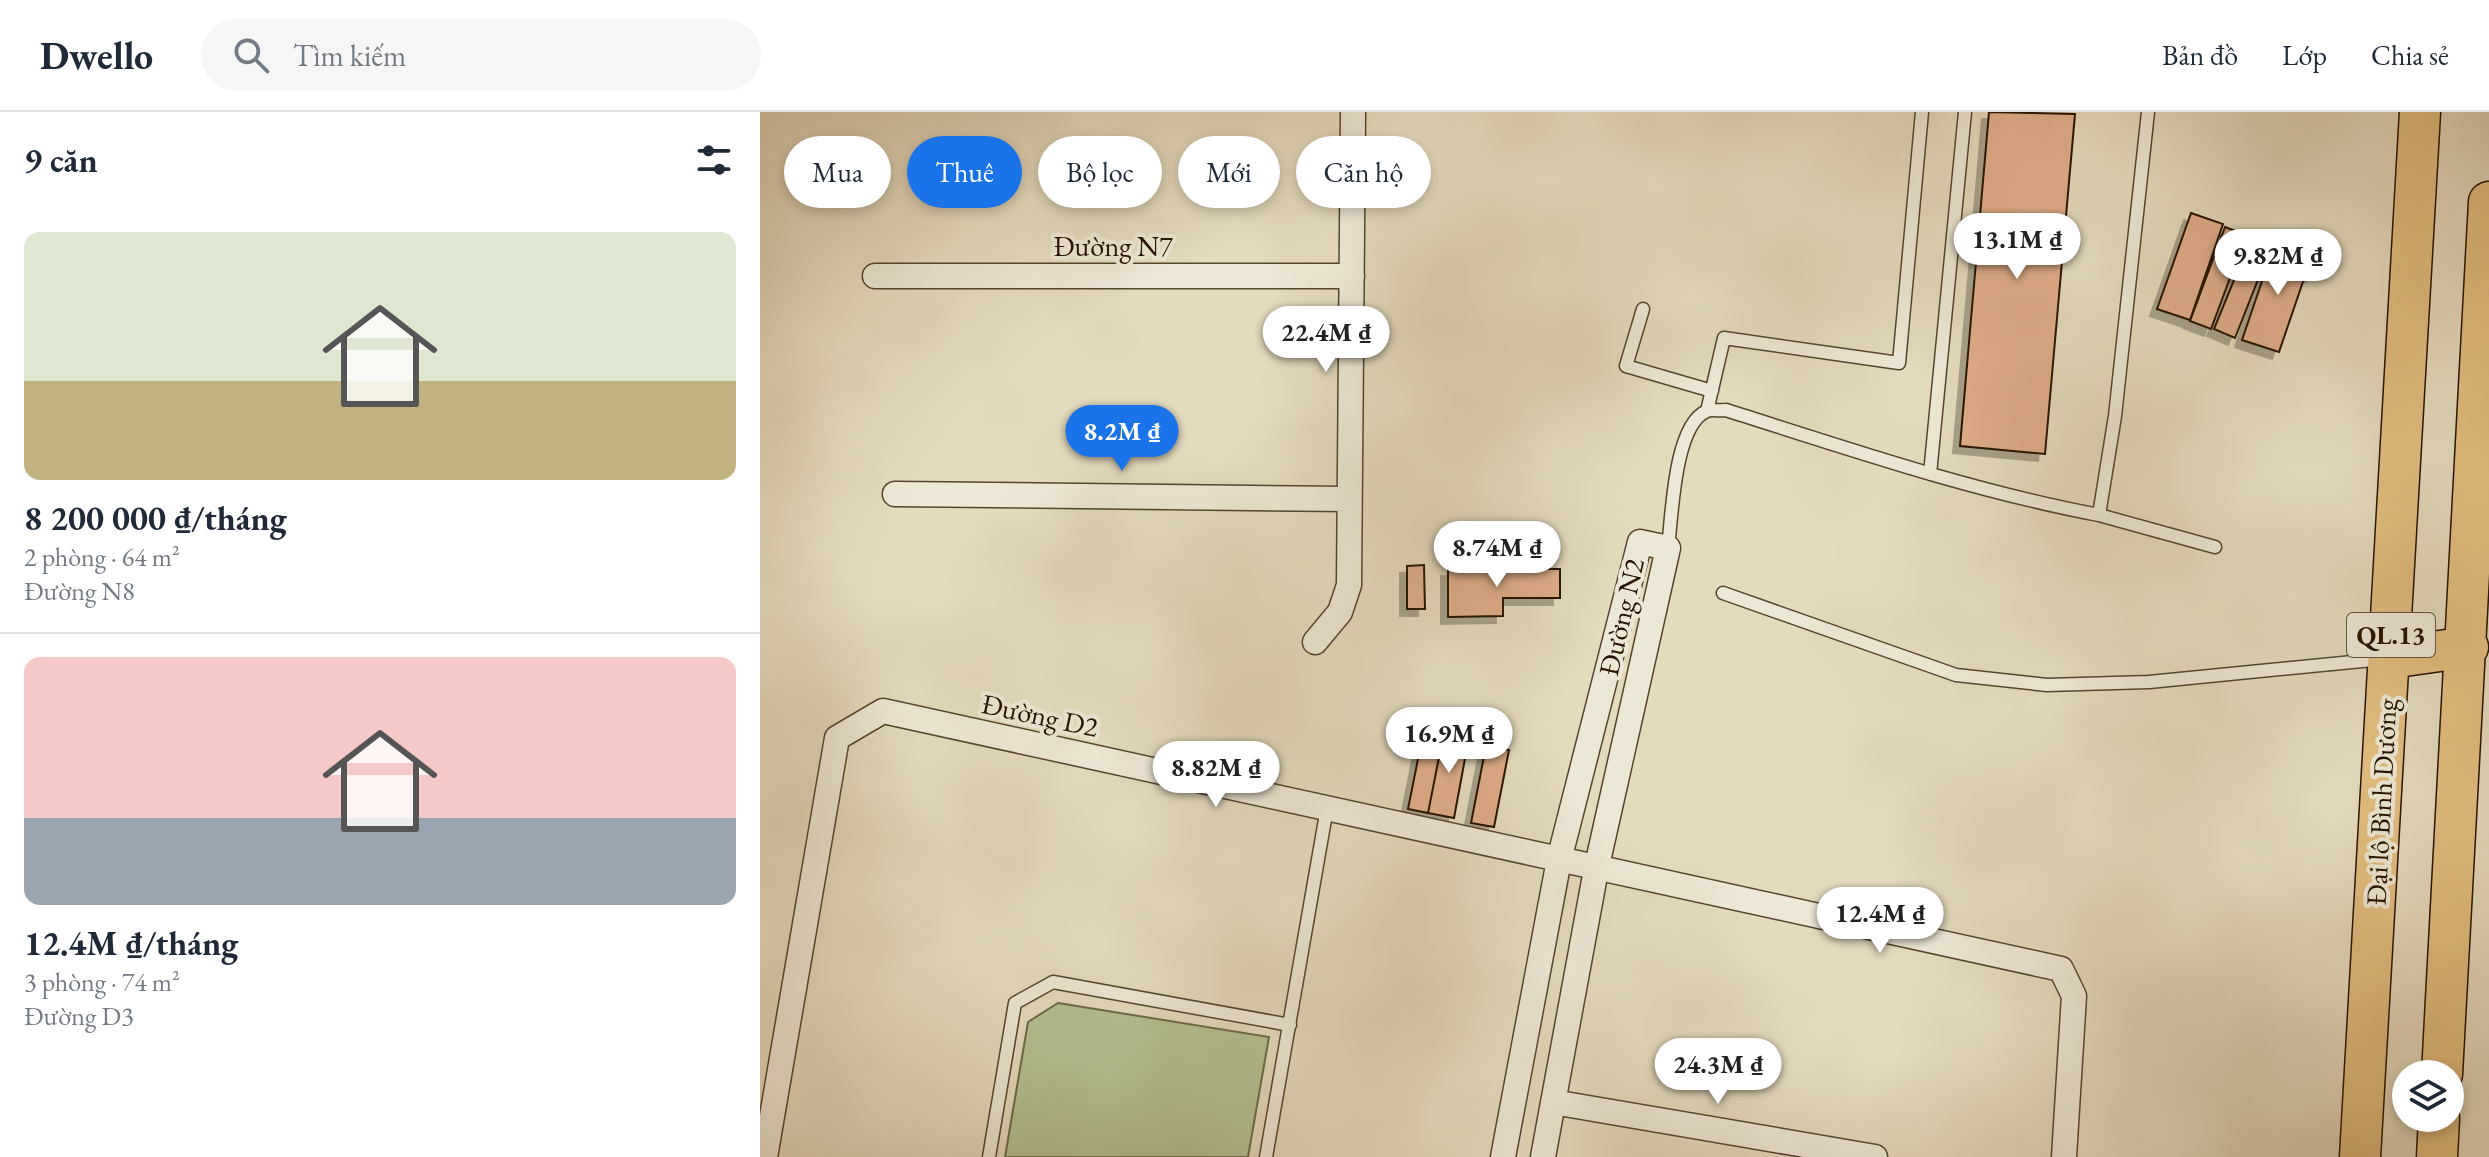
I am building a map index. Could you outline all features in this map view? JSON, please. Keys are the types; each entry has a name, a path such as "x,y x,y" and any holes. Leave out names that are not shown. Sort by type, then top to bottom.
{"highway":[{"name":"Đại lộ Bình Dương","path":"2360,1157 2420,112"},
{"name":"QL.13","path":"2443,1060 2478,646 2489,202"},
{"path":"2390,658 2478,646"},
{"path":"2437,1157 2438,1132"}],"street":[{"path":"1315,642 1340,612 1349,585 1353,112"},
{"name":"Đường N7","path":"875,276 1352,276"},
{"path":"895,494 1348,499"},
{"name":"Đường N2","path":"1503,1157 1559,860 1640,542 1668,548 1596,870 1543,1157"},
{"name":"Đường D2","path":"765,1157 837,738 883,711 1596,870 2061,969 2074,996 2064,1157"},
{"path":"1553,1102 1875,1157"}],"lane":[{"path":"1668,548 1683,441 1692,424 1707,411 1724,338 1899,363 1922,112"},
{"path":"1930,474 1965,112"},
{"path":"2099,515 2115,416 2148,112"},
{"path":"1643,309 1626,366 1712,391"},
{"path":"1707,411 1726,410 2033,503 2099,515 2215,547"},
{"path":"1723,593 1956,675 2047,685 2149,682 2390,658"},
{"path":"1266,1157 1327,808"},
{"path":"989,1157 1015,1003 1053,982 1290,1025"}],"green space":[{"path":"1058,1003 1269,1037 1248,1157 1005,1157 1028,1022"}],"building":[{"path":"1989,112 2075,114 2045,454 1960,446"},
{"path":"2191,213 2223,224 2190,320 2157,309"},
{"path":"2225,227 2246,235 2211,329 2190,321"},
{"path":"2252,236 2272,244 2235,338 2214,329"},
{"path":"2275,243 2319,258 2313,275 2306,273 2279,352 2242,340"},
{"path":"1424,565 1425,609 1407,609 1407,566"},
{"path":"1448,569 1560,569 1560,598 1503,598 1503,616 1448,617"},
{"path":"1424,729 1444,732 1428,813 1408,809"},
{"path":"1444,732 1469,737 1454,818 1428,813"},
{"path":"1486,746 1509,750 1494,827 1471,823"}]}
